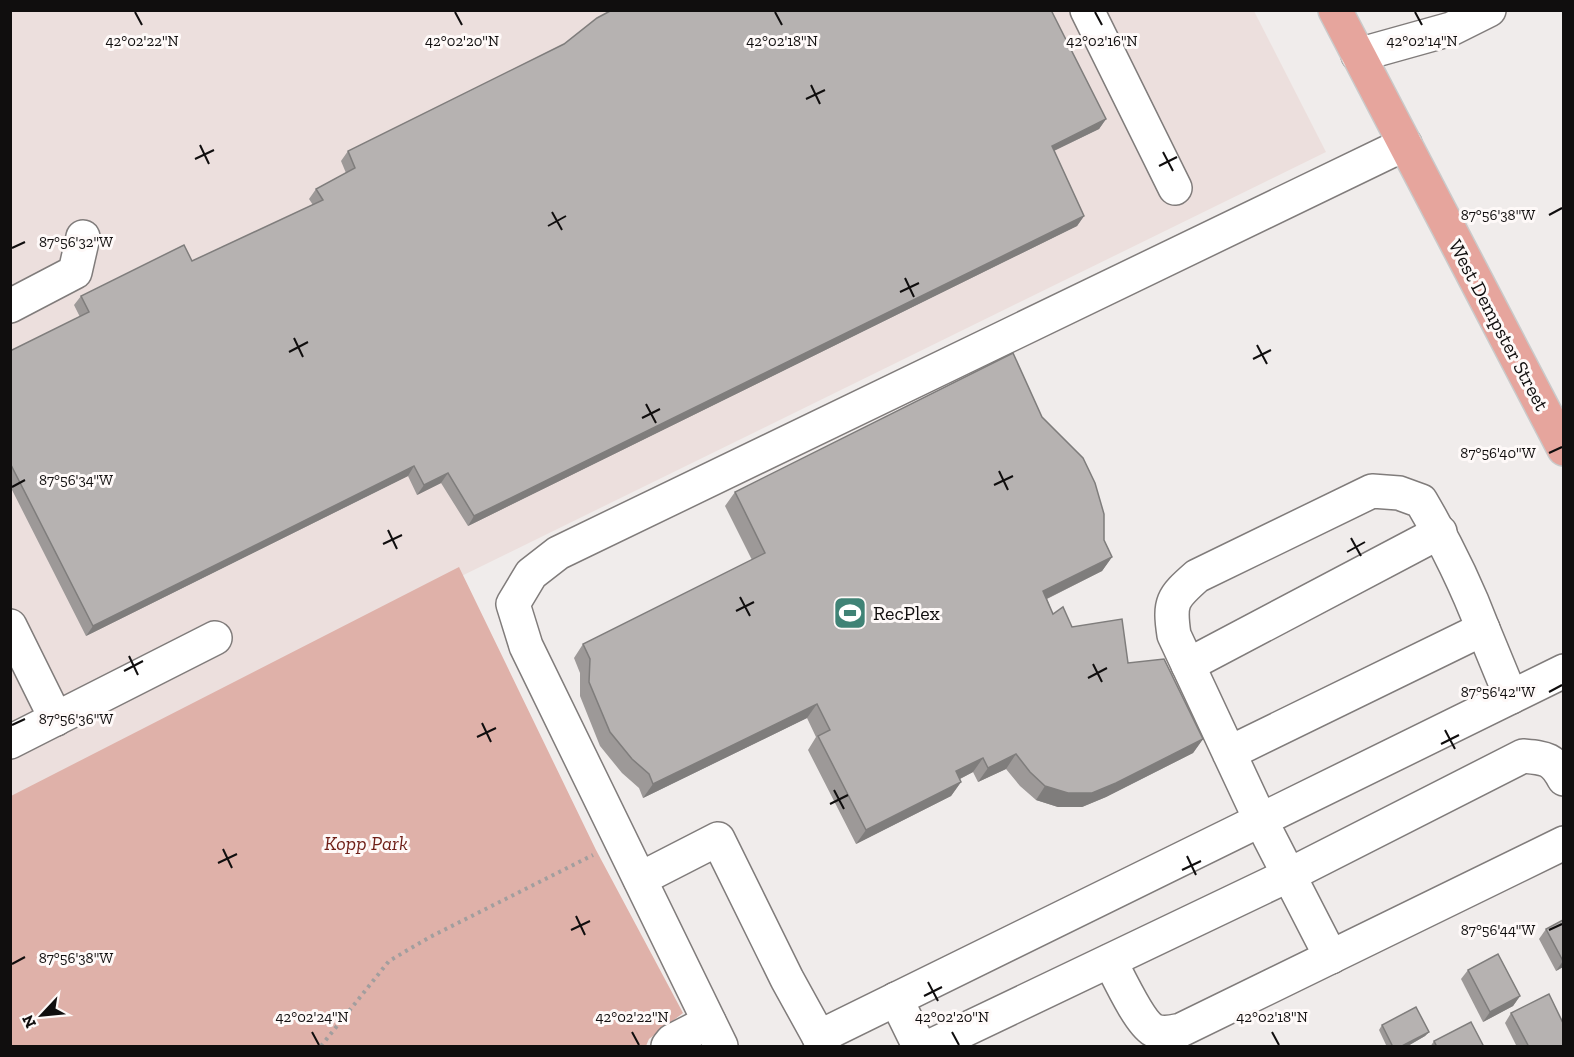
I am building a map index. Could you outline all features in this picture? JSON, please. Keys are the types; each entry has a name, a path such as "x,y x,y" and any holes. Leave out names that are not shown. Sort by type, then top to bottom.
{"main road":[{"name":"West Dempster Street","path":"1335,10 1563,448"}],"street":[{"path":"1088,10 1175,188"},
{"path":"1358,55 1451,29 1489,10"},
{"path":"668,1047 672,1041 715,1034 526,646 513,604 531,574 558,553 1404,144"},
{"path":"13,299 75,272 83,237"},
{"path":"1331,957 1260,819 1174,635 1171,615 1176,594 1197,576 1372,491 1399,493 1421,501 1440,532 1469,591 1511,697"},
{"path":"1188,665 1440,532"},
{"path":"10,626 56,719"},
{"path":"1229,753 1483,629"},
{"path":"10,742 214,638"},
{"path":"640,879 718,839 787,979 822,1042 896,999 1563,671"},
{"path":"931,1047 1289,875 1523,756 1542,758 1557,766 1563,779"},
{"path":"1110,960 1136,1009 1152,1029 1165,1033 1181,1030 1563,843"},
{"path":"896,999 919,1047"}],"path":[{"path":"321,1047 389,961 430,937 620,841"}],"shaded area":[{"path":"11,11 1254,11 1326,152 11,797"}],"green space":[{"name":"Kopp Park","path":"459,567 596,850 683,1013 649,1039 646,1046 11,1046 11,796"}],"building":[{"path":"612,10 1051,10 1106,119 1052,146 1084,216 474,516 448,473 424,485 414,466 93,626 10,463 10,351 89,312 81,296 184,245 192,261 323,200 316,189 355,168 348,151 564,44 597,18"},
{"name":"RecPlex","path":"1013,353 1042,417 1083,458 1095,483 1104,514 1104,540 1112,557 1043,591 1053,614 1063,607 1072,627 1122,619 1128,663 1164,659 1203,739 1092,793 1068,793 1045,786 1016,754 988,768 983,758 956,771 961,782 866,830 818,736 830,730 817,704 653,784 649,774 632,759 610,732 589,682 590,659 583,644 765,553 735,492"},
{"path":"1563,920 1563,961 1546,929"},
{"path":"1498,954 1520,996 1490,1012 1468,970"},
{"path":"1549,994 1563,1023 1563,1047 1529,1047 1511,1013"},
{"path":"1416,1007 1429,1032 1400,1047 1393,1047 1382,1025"},
{"path":"1471,1022 1484,1047 1437,1047 1434,1041"}],"place":[{"name":"RecPlex","path":"850,613"}]}
